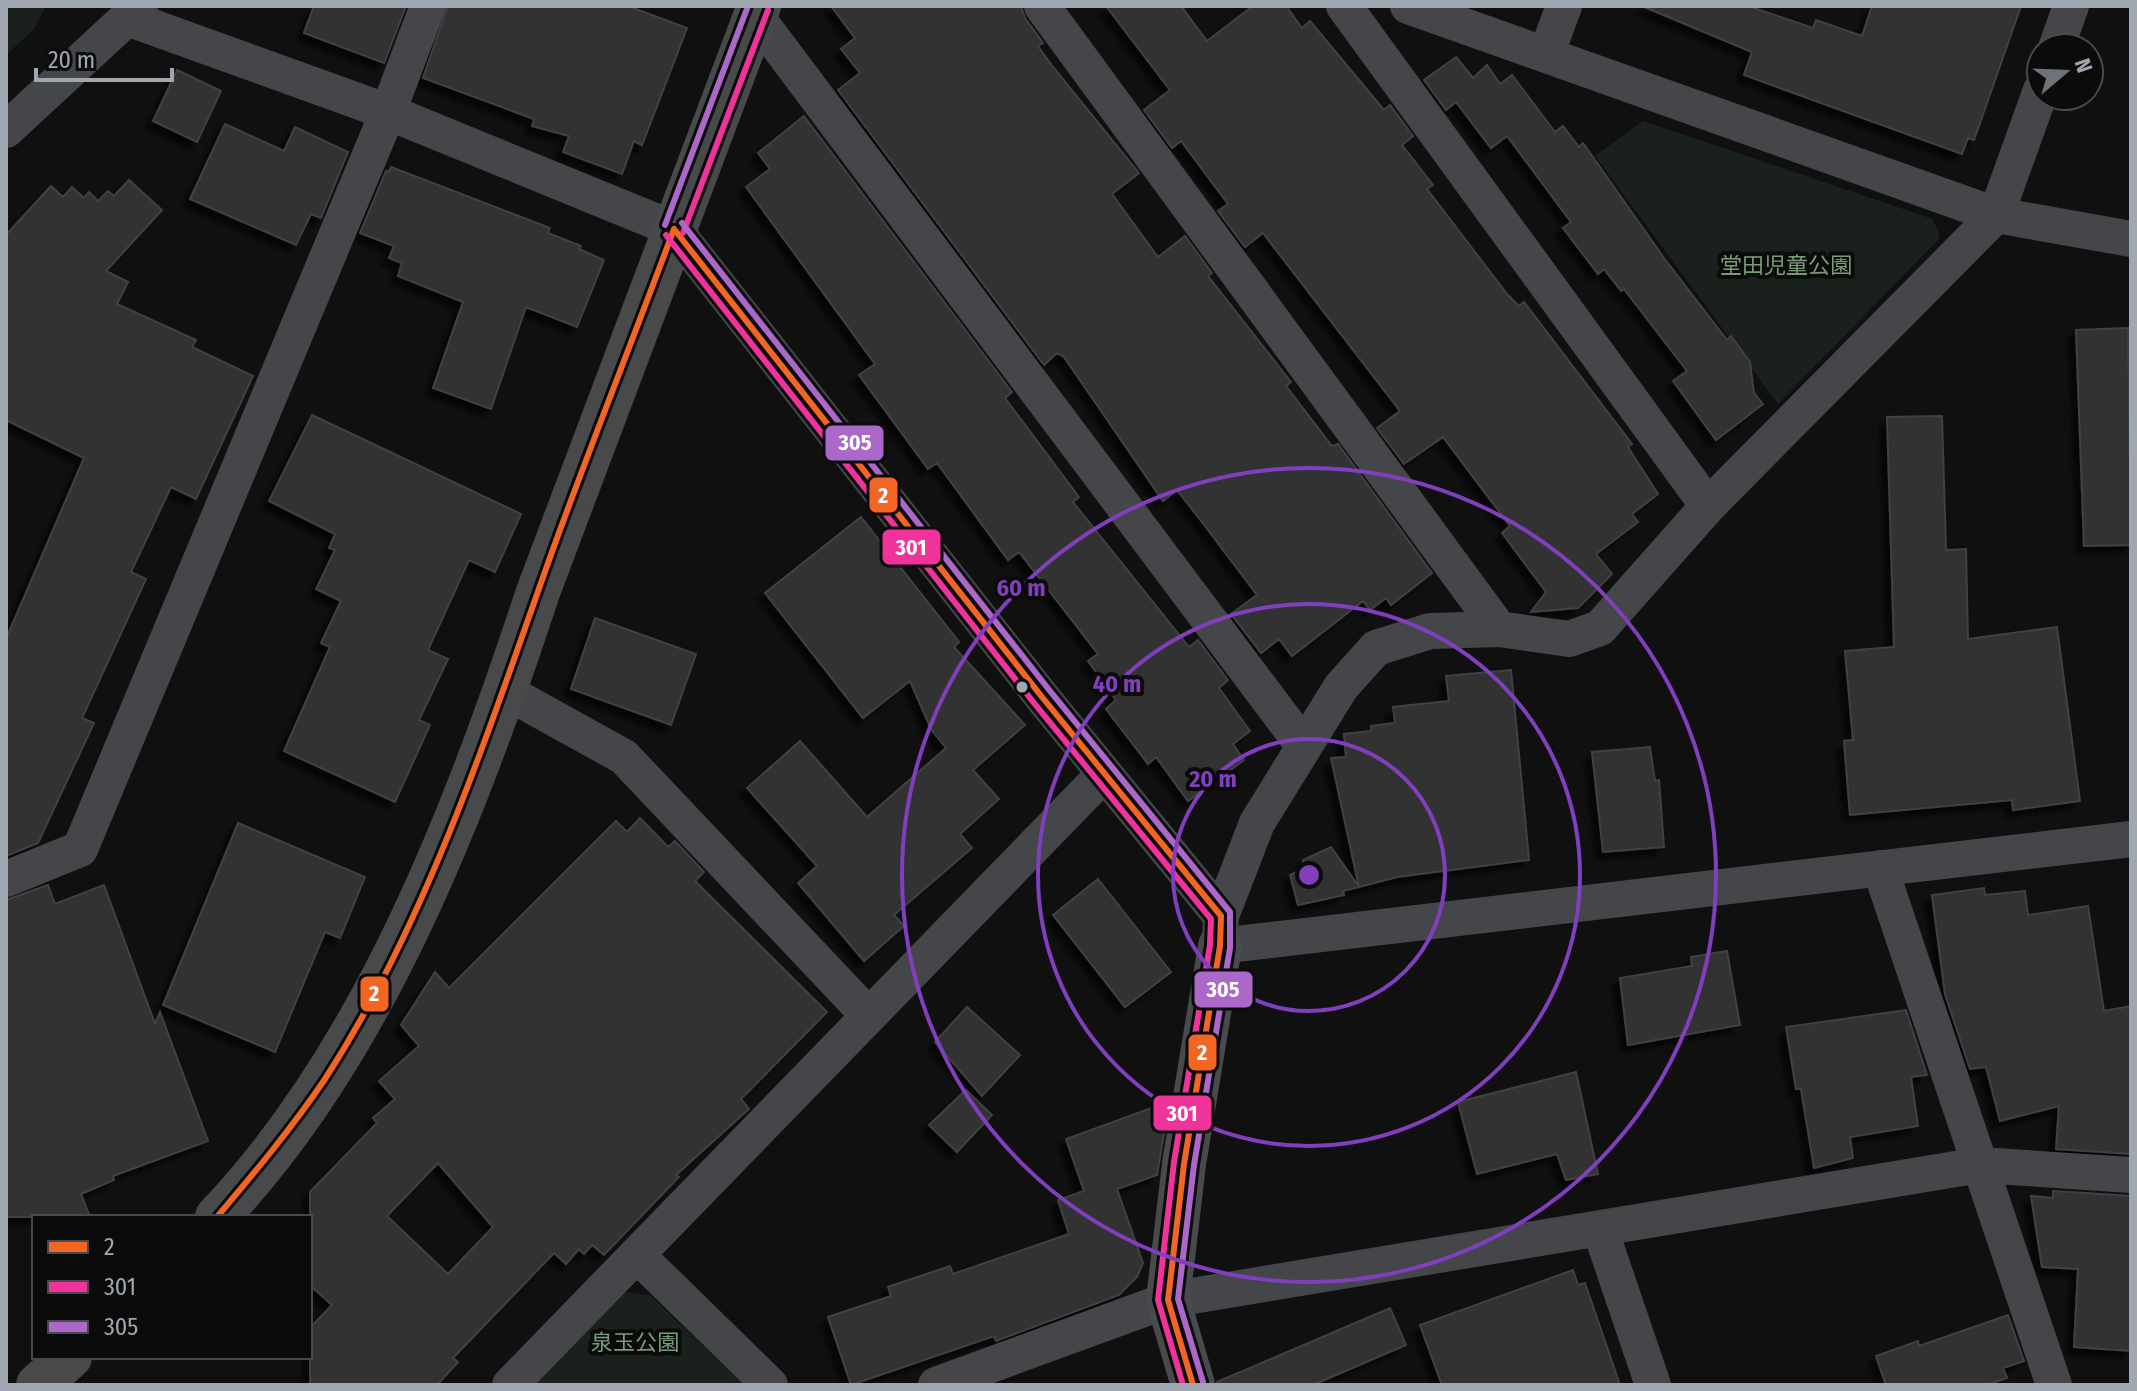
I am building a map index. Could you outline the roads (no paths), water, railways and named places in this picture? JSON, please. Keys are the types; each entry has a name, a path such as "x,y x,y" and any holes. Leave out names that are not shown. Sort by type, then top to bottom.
{"main road":[{"path":"219,1215 281,1139 346,1041 402,938 432,871 505,691 538,592 757,11"},
{"path":"38,1385 68,1359"}],"street":[{"path":"6,879 80,849 388,112 428,6"},
{"path":"1042,6 1499,629"},
{"path":"1344,6 1708,506"},
{"path":"1408,6 1996,215 2131,239"},
{"path":"1546,55 1564,6"},
{"path":"2062,32 2071,6"},
{"path":"757,11 1303,745"},
{"path":"6,130 135,12 674,229 1104,774 1220,931"},
{"path":"1193,1385 1168,1300 1184,1164 1220,931 1257,823 1341,687 1376,648 1430,631 1499,629 1569,639 1600,628 1708,506 1996,215 2033,112"},
{"path":"505,691 624,757 869,1016"},
{"path":"510,1385 1104,774"},
{"path":"1220,931 1880,868 2131,839"},
{"path":"1880,868 2054,1385"},
{"path":"936,1385 1168,1300 1980,1165 2131,1175"},
{"path":"1600,1229 1653,1385"},
{"path":"637,1255 770,1385"}],"park label":[{"name":"堂田児童公園","path":"1786,265"},
{"name":"泉玉公園","path":"635,1342"}]}
